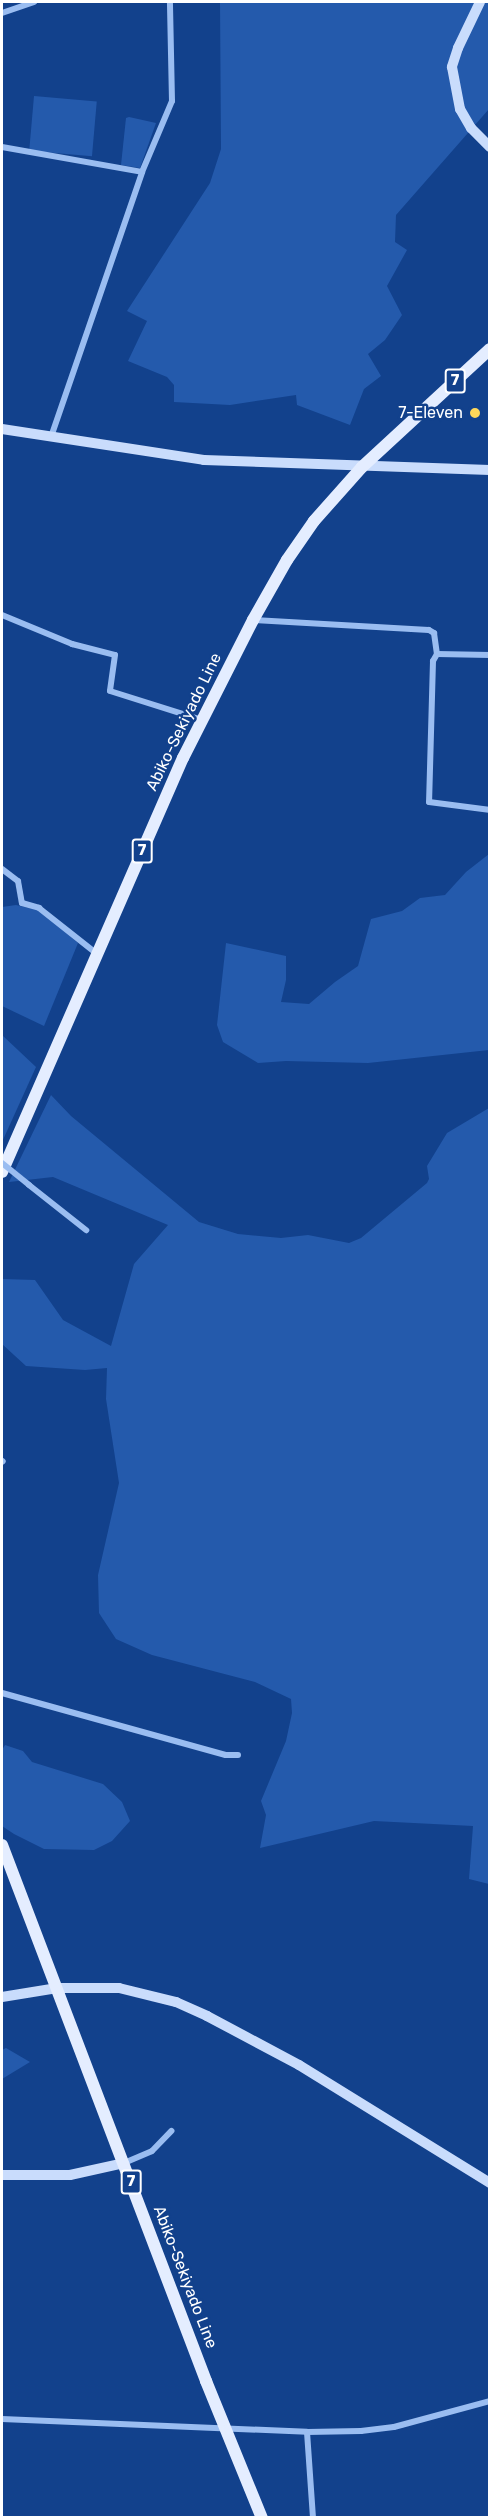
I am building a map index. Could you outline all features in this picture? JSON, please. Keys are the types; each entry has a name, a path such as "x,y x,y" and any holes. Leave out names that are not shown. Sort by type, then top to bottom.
{"main road":[{"name":"Abiko-Sekiyado Line","path":"2,1172 202,720 253,620 302,538 362,466 489,349"},
{"name":"Abiko-Sekiyado Line","path":"2,1845 225,2429 262,2517"}],"street":[{"path":"2,13 34,2"},
{"path":"51,437 142,172 172,101 170,2"},
{"path":"480,2 458,48 452,67 460,109 471,128 489,147"},
{"path":"2,147 142,172"},
{"path":"2,429 204,460 489,470"},
{"path":"2,615 72,644 115,655 110,692 202,720"},
{"path":"253,620 429,630 434,633 437,654 433,661 429,802 489,810"},
{"path":"437,654 489,654"},
{"path":"2,868 18,880 22,903 39,908 97,954"},
{"path":"2,1163 86,1230"},
{"path":"2,1693 226,1755 238,1755"},
{"path":"2,1997 57,1988 119,1988 144,1993 207,2016 299,2065 489,2183"},
{"path":"2,2175 70,2175 124,2163 152,2151 171,2131"},
{"path":"2,2419 307,2432 361,2431 394,2427 489,2401"},
{"path":"307,2432 313,2517"}],"shaded area":[{"path":"220,2 489,2 489,109 396,215 395,242 407,250 387,286 402,315 385,340 368,354 381,376 364,389 350,425 297,405 296,395 230,405 174,402 174,385 167,377 128,361 147,321 127,311 210,183 221,149"},
{"path":"34,96 97,101 92,156 29,151"},
{"path":"126,118 156,123 140,168 121,165"},
{"path":"489,854 489,1050 368,1063 286,1061 258,1063 223,1042 217,1025 226,943 286,956 286,980 281,1002 309,1004 358,966 371,919 402,911 420,898 445,895 466,872"},
{"path":"16,905 41,911 78,943 44,1026 2,1006 2,907"},
{"path":"2,1035 36,1067 2,1142"},
{"path":"51,1095 71,1116 199,1222 238,1234 281,1238 308,1235 349,1243 361,1238 427,1183 429,1179 427,1166 447,1133 489,1108 489,1884 469,1879 473,1826 374,1821 260,1848 266,1815 261,1801 286,1741 292,1713 291,1699 255,1682 152,1655 116,1639 99,1613 98,1575 119,1483 106,1399 107,1368 85,1370 26,1366 2,1344 2,1279 35,1280 63,1320 111,1346 134,1264 168,1225 53,1177 9,1182"},
{"path":"5,1745 23,1751 32,1762 103,1784 122,1802 130,1821 112,1841 94,1850 44,1849 14,1834 2,1826 2,1750"},
{"path":"6,2048 30,2062 2,2079 2,2050"}],"place":[{"name":"7-Eleven","path":"475,413"}]}
